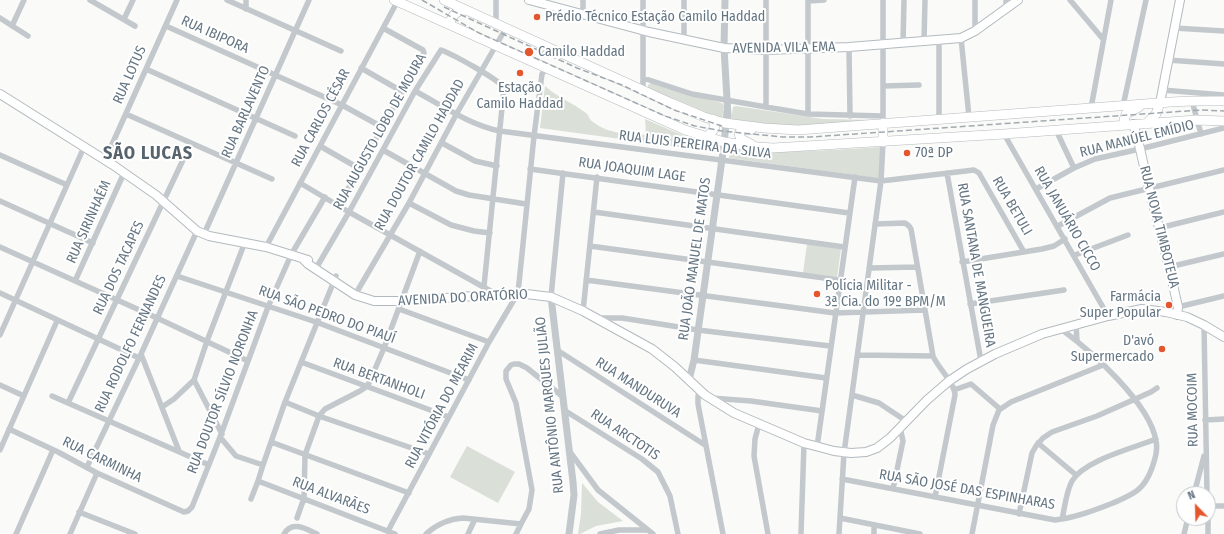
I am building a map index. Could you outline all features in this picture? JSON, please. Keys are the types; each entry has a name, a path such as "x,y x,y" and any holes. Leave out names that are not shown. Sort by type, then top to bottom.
{"main road":[{"path":"444,0 572,57 642,91 713,119 726,123 764,128 798,130"},
{"name":"AVENIDA VILA EMA","path":"529,0 643,30 724,48 766,50 903,43 961,38 975,31 1010,3"},
{"path":"1138,140 1141,129 1156,114 1160,103 1180,0"},
{"path":"396,1 663,121 724,142 758,147 799,147 883,137 1004,134 1129,124 1224,120"},
{"path":"449,24 454,13 466,10"},
{"path":"1129,124 1124,120 1126,114 1148,104 1162,91"},
{"name":"AVENIDA DO ORATÓRIO","path":"0,94 124,173 163,202 200,233 246,242 309,260 318,265 334,278"},
{"path":"758,147 741,139 739,134 740,131 745,129 755,131 798,130 881,121 940,119 1192,101 1224,101"},
{"path":"708,137 715,128 713,119"},
{"path":"881,121 883,137"},
{"name":"RUA NOVA TIMBOTEUA","path":"1129,124 1138,140 1169,266 1177,311"},
{"name":"AVENIDA DO ORATÓRIO","path":"303,259 308,264 357,292 379,300 400,305 497,294 518,293 551,297 583,311 652,349 709,398 734,412 804,443 844,453 859,453 871,451 877,448 890,438 927,400 949,381 981,361 1028,340 1061,329 1108,316 1142,309 1166,312 1177,311 1224,336"}],"street":[{"path":"12,26 24,0"},
{"path":"124,19 133,0"},
{"name":"RUA LOTUS","path":"105,160 177,0"},
{"path":"227,0 341,50"},
{"path":"246,0 246,9"},
{"name":"RUA BARLAVENTO","path":"200,233 236,164 309,0"},
{"path":"496,0 496,23"},
{"path":"583,0 583,14"},
{"path":"642,91 644,0"},
{"path":"684,0 684,39"},
{"name":"RUA JOÃO MANUEL DE MATOS","path":"689,380 694,360 726,123 727,101 724,48 725,0"},
{"path":"766,0 766,107"},
{"path":"808,114 808,0 824,0"},
{"path":"643,78 692,94 727,101 808,114 850,116 881,121 884,0"},
{"path":"903,43 904,0"},
{"path":"924,41 926,0"},
{"path":"975,0 975,31"},
{"path":"1070,0 1103,39"},
{"path":"1091,108 1111,0"},
{"path":"1123,106 1146,0"},
{"path":"94,1 134,26"},
{"name":"RUA CARLOS CÉSAR","path":"266,247 362,68 396,1"},
{"path":"0,18 28,36"},
{"name":"RUA IBIPORA","path":"166,26 342,105 382,128"},
{"path":"339,205 425,53 423,50 383,28"},
{"name":"RUA DOUTOR CAMILO HADDAD","path":"357,292 409,203 457,113 506,28"},
{"path":"1174,28 1224,31"},
{"path":"961,38 969,117"},
{"path":"939,40 940,119"},
{"path":"849,46 850,116"},
{"name":"RUA AUGUSTO LOBO DE MOURA","path":"318,265 349,212 415,91 441,50 481,71"},
{"path":"1168,60 1224,64"},
{"path":"362,68 403,92"},
{"path":"518,293 534,136 542,74 547,68"},
{"path":"146,70 295,136"},
{"path":"481,71 504,86 484,286"},
{"path":"883,86 919,85"},
{"name":"RUA LUIS PEREIRA DA SILVA","path":"415,91 486,128 534,136 881,181 974,170 979,173"},
{"path":"1162,91 1224,95"},
{"path":"1192,101 1201,134"},
{"path":"126,114 272,179"},
{"name":"RUA MANÚEL EMÍDIO","path":"1036,189 1094,159 1224,128"},
{"path":"1056,130 1074,168"},
{"name":"RUA JANUÁRIO CICCO","path":"1004,134 1075,255 1108,316"},
{"path":"839,534 844,453 881,181 883,137"},
{"name":"RUA DOS TACAPES","path":"68,403 118,300 190,143"},
{"path":"442,143 475,161 497,166"},
{"path":"320,146 360,169"},
{"path":"0,335 84,147"},
{"path":"383,150 456,191 493,200 526,204"},
{"path":"0,155 67,185"},
{"name":"RUA JOAQUIM LAGE","path":"530,168 849,213"},
{"path":"1058,226 1110,198 1224,170"},
{"name":"RUA SIRINHAÉM","path":"75,281 124,173"},
{"path":"551,297 564,173"},
{"name":"RUA BETULI","path":"979,173 1024,252"},
{"name":"RUA SANTANA DE MANGUEIRA","path":"947,174 981,361"},
{"path":"583,311 598,177"},
{"path":"817,447 830,346 855,177"},
{"path":"300,183 349,212 497,294"},
{"name":"RUA DOUTOR SÍLVIO NORONHA","path":"184,512 188,511 192,507 221,435 268,307 291,255 325,197"},
{"path":"0,201 93,243"},
{"path":"409,203 451,225 474,231 490,233"},
{"path":"594,212 844,247"},
{"path":"1159,228 1224,212"},
{"path":"875,224 901,223 909,226 911,229 933,356 937,365 954,390 955,395 935,497"},
{"name":"RUA RODOLFO FERNANDES","path":"86,467 177,276 200,233"},
{"path":"1075,255 1128,235"},
{"path":"962,262 1042,249 1054,246 1065,239"},
{"path":"162,408 194,380 207,341 246,242"},
{"path":"590,246 840,280"},
{"path":"0,247 248,361"},
{"path":"296,518 304,498 305,455 319,416 324,409 366,387 372,377 384,348 420,250"},
{"path":"1169,266 1224,254"},
{"path":"870,268 917,267"},
{"name":"RUA SÃO PEDRO DO PIAUÍ","path":"177,276 316,322 469,380"},
{"path":"251,499 285,402 334,278"},
{"path":"586,280 835,313 925,310"},
{"path":"970,304 1064,290"},
{"name":"RUA VITÓRIA DO MEARIM","path":"388,531 489,342 518,293"},
{"path":"0,294 57,321 140,356 179,451"},
{"path":"1177,311 1224,296"},
{"name":"RUA ANTÔNIO MARQUES JULIÃO","path":"551,297 574,495 569,534"},
{"path":"400,305 489,342"},
{"path":"596,318 622,318 698,330 830,346"},
{"path":"0,450 57,321"},
{"path":"1076,325 1077,341"},
{"name":"RUA MOCOIM","path":"1204,325 1207,486"},
{"name":"RUA SÃO JOSÉ DAS ESPINHARAS","path":"842,479 1019,514 1043,518 1062,519 1080,515 1121,500 1143,486 1148,479 1156,453 1156,439 1144,414 1136,399 1104,365 1061,329"},
{"name":"RUA MANDURUVA","path":"557,350 705,445"},
{"path":"858,355 933,356"},
{"path":"694,360 826,378"},
{"name":"RUA BERTANHOLI","path":"301,362 449,417"},
{"path":"516,534 529,509 532,490 516,403 506,379 506,371 514,364 519,364 527,368 562,396"},
{"path":"972,534 993,424 1000,409 1011,402 1104,365"},
{"path":"194,380 221,435 236,456 263,465"},
{"path":"954,390 971,384 1000,409"},
{"path":"0,386 24,396"},
{"path":"1019,514 1030,458 1038,443 1052,432 1097,416 1157,388"},
{"path":"699,390 697,400 723,534"},
{"path":"852,395 879,403 903,424 903,441 893,489"},
{"path":"52,396 108,422 209,465"},
{"path":"709,398 751,401 822,411"},
{"path":"285,402 319,416 429,454"},
{"name":"RUA ARCTOTIS","path":"564,410 642,459 658,472 670,496 678,534"},
{"path":"1205,420 1224,419"},
{"path":"759,424 755,439 754,456 768,534"},
{"name":"RUA CARMINHA","path":"9,430 53,450 97,473 184,512"},
{"path":"890,438 903,441"},
{"path":"1062,519 1068,490 1076,475 1085,467 1156,439"},
{"path":"271,442 409,493"},
{"path":"801,534 804,443"},
{"path":"1038,443 1076,475"},
{"path":"1196,486 1206,448"},
{"path":"16,534 53,450"},
{"path":"570,452 598,490 646,532"},
{"path":"70,534 97,473"},
{"name":"RUA ALVARÃES","path":"258,481 395,534"},
{"path":"79,512 135,534"},
{"path":"426,534 433,528 450,520 463,518 521,524"},
{"path":"840,518 920,534"},
{"path":"468,534 475,519"},
{"path":"874,525 874,534"},
{"path":"284,534 287,529 294,526 299,526 317,534"},
{"path":"600,534 619,530 653,534"}],"shaded area":[{"path":"651,83 722,103 724,106 722,120 648,92 648,85"},
{"path":"545,86 581,109 592,121 605,129 618,133 646,135 645,119 682,135 716,145 716,152 540,128"},
{"path":"736,106 823,119 876,120 801,127 731,120 733,107"},
{"path":"730,147 767,151 786,151 880,147 880,177 877,178 729,158"},
{"path":"807,244 841,249 837,277 803,273"},
{"path":"467,446 515,472 498,503 450,477"},
{"path":"582,483 598,502 623,521 596,526 578,534 581,514"}],"railway":[{"path":"422,0 479,33 665,116 695,126 722,131 783,137 811,137 1201,110 1224,111"},
{"path":"444,7 577,68 622,85 674,110 722,126"}],"place":[{"name":"Prédio Técnico Estação Camilo Haddad","path":"537,17"},
{"name":"Camilo Haddad","path":"529,52"},
{"name":"Estação Camilo Haddad","path":"520,73"},
{"name":"70ª DP","path":"907,153"},
{"name":"Polícia Militar - 3ª Cia. do 19º BPM/M","path":"817,294"},
{"name":"Farmácia Super Popular","path":"1169,305"},
{"name":"D'avó Supermercado","path":"1162,349"}],"district":[{"name":"SÃO LUCAS","path":"148,154"}]}
